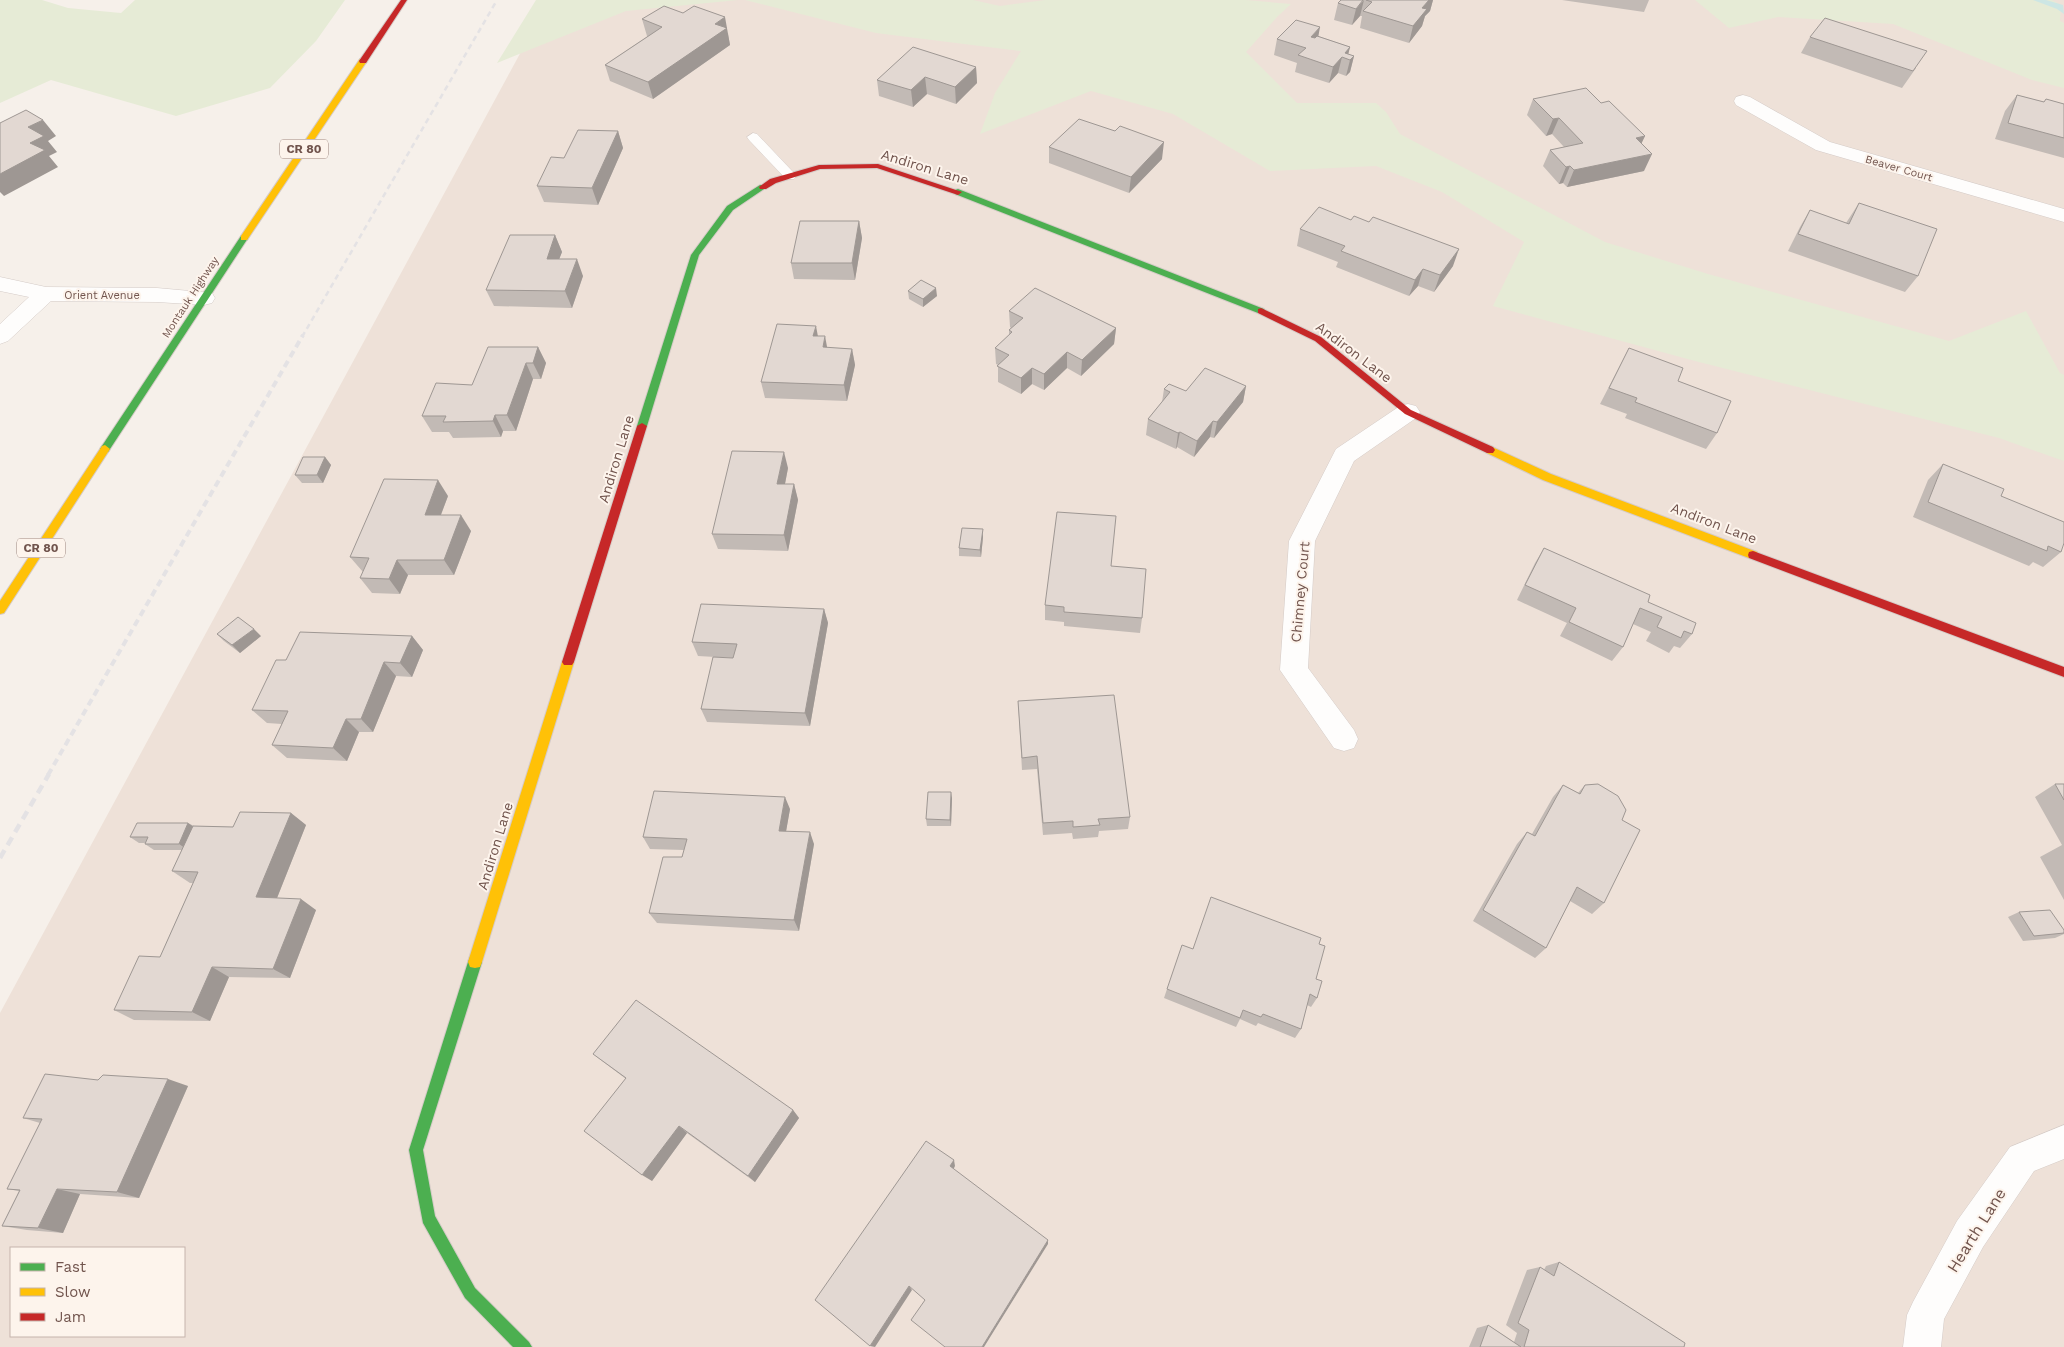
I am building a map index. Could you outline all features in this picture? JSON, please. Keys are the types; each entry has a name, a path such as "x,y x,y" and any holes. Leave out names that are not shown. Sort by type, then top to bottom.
{"street":[{"name":"Montauk Highway","path":"0,610 204,298 404,0"},
{"name":"Beaver Court","path":"1743,100 1823,146 2064,216"},
{"name":"Andiron Lane","path":"524,1347 470,1293 428,1218 416,1150 695,255 730,208 773,181 819,167 878,166 941,185 1261,312 1318,340 1408,412 1547,476 2064,672"},
{"name":"Orient Avenue","path":"0,284 46,294 157,295 204,298"},
{"path":"0,336 46,294"},
{"name":"Chimney Court","path":"1344,739 1294,670 1302,541 1345,455 1408,412"},
{"name":"Hearth Lane","path":"1922,1347 1926,1315 1970,1234 2022,1159 2064,1142"}],"lane":[{"path":"752,137 790,176"}],"shaded area":[{"path":"549,0 2064,0 2064,1347 0,1347 0,1013"}],"green space":[{"path":"0,0 42,0 68,8 121,13 135,0 345,0 316,41 270,88 176,116 51,80 0,103"},
{"path":"536,0 738,0 626,11 497,63"},
{"path":"745,0 973,0 1000,6 1045,0 1246,0 1291,4 1246,52 1297,103 1376,103 1386,112 1400,134 1605,242 1708,274 1949,341 2026,311 2060,373 2064,375 2064,461 1999,438 1695,361 1493,306 1524,242 1442,192 1376,166 1270,171 1173,114 1091,91 980,134 995,93 1021,51 876,33"},
{"path":"1695,0 2052,0 2061,5 2060,21 2064,23 2064,88 2032,80 1893,24 1778,17 1729,28"}],"building":[{"path":"1341,0 1363,0 1356,9 1338,3"},
{"path":"1366,0 1429,0 1422,8 1427,9 1413,26 1363,11 1372,2"},
{"path":"664,6 683,13 694,6 725,17 715,24 727,28 648,82 605,65 662,27 642,19"},
{"path":"1825,18 1927,51 1913,71 1810,37"},
{"path":"1296,20 1320,27 1311,37 1315,38 1317,36 1350,47 1345,53 1354,56 1350,60 1342,57 1333,67 1298,55 1306,48 1277,39"},
{"path":"913,47 976,67 955,87 925,77 911,90 877,80"},
{"path":"1586,88 1601,103 1609,101 1645,136 1636,138 1652,154 1574,170 1570,166 1566,167 1550,150 1583,143 1559,118 1553,119 1533,99"},
{"path":"2017,95 2044,102 2046,99 2064,104 2064,138 2008,123"},
{"path":"26,110 43,120 28,127 44,136 30,143 45,150 0,174 0,123"},
{"path":"1079,119 1115,131 1120,126 1164,142 1131,177 1049,147"},
{"path":"578,130 618,131 592,188 537,186 551,157 564,158"},
{"path":"1859,203 1937,229 1918,276 1798,234 1810,210 1849,224"},
{"path":"1319,207 1351,220 1354,216 1369,222 1373,217 1459,249 1440,275 1423,269 1415,280 1341,251 1345,246 1300,229"},
{"path":"800,221 859,221 852,263 791,263"},
{"path":"510,235 555,235 547,259 577,259 565,291 486,290"},
{"path":"921,280 936,288 923,299 908,291"},
{"path":"1035,288 1116,328 1082,360 1067,352 1044,374 1032,368 1021,378 997,366 1009,355 995,348 1012,332 1009,330 1023,318 1009,311"},
{"path":"777,324 816,326 813,336 825,336 823,347 852,349 844,385 761,382"},
{"path":"488,347 538,347 533,363 526,363 507,415 495,415 493,421 443,422 446,416 422,416 436,383 472,385"},
{"path":"1629,348 1683,368 1678,381 1731,401 1717,433 1635,402 1637,398 1609,388"},
{"path":"1205,368 1246,386 1217,422 1213,421 1197,441 1148,419 1170,392 1164,389 1169,384 1186,391"},
{"path":"732,451 784,452 777,484 794,484 784,535 712,534"},
{"path":"303,457 325,457 317,475 295,475"},
{"path":"1943,464 2004,489 2001,496 2064,522 2064,543 2061,552 2048,546 2047,551 1928,502"},
{"path":"384,479 438,480 425,515 461,515 444,560 397,560 389,579 360,578 369,558 350,557"},
{"path":"1057,512 1116,516 1111,566 1146,569 1142,618 1064,612 1064,607 1045,605"},
{"path":"962,528 983,529 980,550 959,548"},
{"path":"1544,548 1650,595 1648,602 1696,623 1692,634 1684,631 1681,638 1657,627 1662,617 1640,608 1623,647 1569,622 1576,608 1525,585"},
{"path":"701,604 824,609 805,713 701,709 713,657 733,658 737,644 692,642"},
{"path":"238,617 254,629 232,645 217,634"},
{"path":"300,632 412,636 400,663 384,662 361,719 346,719 333,748 272,745 288,711 252,710 276,660 286,660"},
{"path":"1114,695 1130,817 1098,819 1100,825 1073,827 1073,821 1043,823 1037,756 1022,758 1018,701"},
{"path":"1598,784 1618,796 1626,810 1622,820 1640,830 1604,903 1577,887 1546,948 1483,910 1527,832 1535,836 1563,785 1580,794 1585,785"},
{"path":"2055,784 2064,784 2064,800"},
{"path":"654,791 785,797 779,831 810,832 794,920 649,913 663,857 682,857 687,839 643,837"},
{"path":"928,792 951,792 950,820 926,819"},
{"path":"240,812 291,813 256,897 301,899 273,969 212,967 192,1012 114,1010 139,956 160,957 198,872 172,871 193,826 233,827"},
{"path":"137,823 188,823 179,844 145,844 148,837 130,837"},
{"path":"1211,897 1321,938 1319,944 1325,946 1316,979 1322,981 1317,998 1310,994 1301,1029 1263,1014 1261,1017 1243,1010 1240,1018 1167,989 1182,945 1193,949"},
{"path":"2050,910 2064,930 2064,933 2034,936 2019,912"},
{"path":"636,1000 793,1110 748,1176 679,1126 642,1175 584,1131 626,1078 593,1054"},
{"path":"45,1074 98,1080 103,1075 168,1079 117,1192 57,1189 38,1228 2,1226 20,1190 7,1189 42,1119 23,1118"},
{"path":"926,1141 954,1160 950,1166 1048,1240 982,1347 945,1347 911,1320 925,1300 909,1286 870,1346 815,1300"},
{"path":"1559,1262 1685,1343 1684,1347 1524,1347 1529,1330 1518,1323 1540,1267 1554,1276"},
{"path":"1488,1325 1521,1347 1480,1347"}],"waterway":[{"path":"2037,0 2060,7 2064,11"}],"railway":[{"path":"302,337 497,0"},
{"path":"48,775 303,335"},
{"path":"0,858 49,774"}],"traffic: fast":[{"path":"642,426 695,255 730,208 763,187"},
{"path":"958,192 1261,311"},
{"path":"105,449 244,238"},
{"path":"475,962 416,1150 428,1218 470,1293 524,1347"}],"traffic: slow":[{"path":"244,238 363,61"},
{"path":"0,610 105,449"},
{"path":"1490,450 1547,477 1753,555"},
{"path":"475,962 568,662"}],"traffic: jam":[{"path":"363,61 404,0"},
{"path":"763,187 773,181 819,167 878,166 958,192"},
{"path":"1261,311 1318,339 1408,412 1490,450"},
{"path":"568,662 642,426"},
{"path":"1753,555 2064,672"}]}
